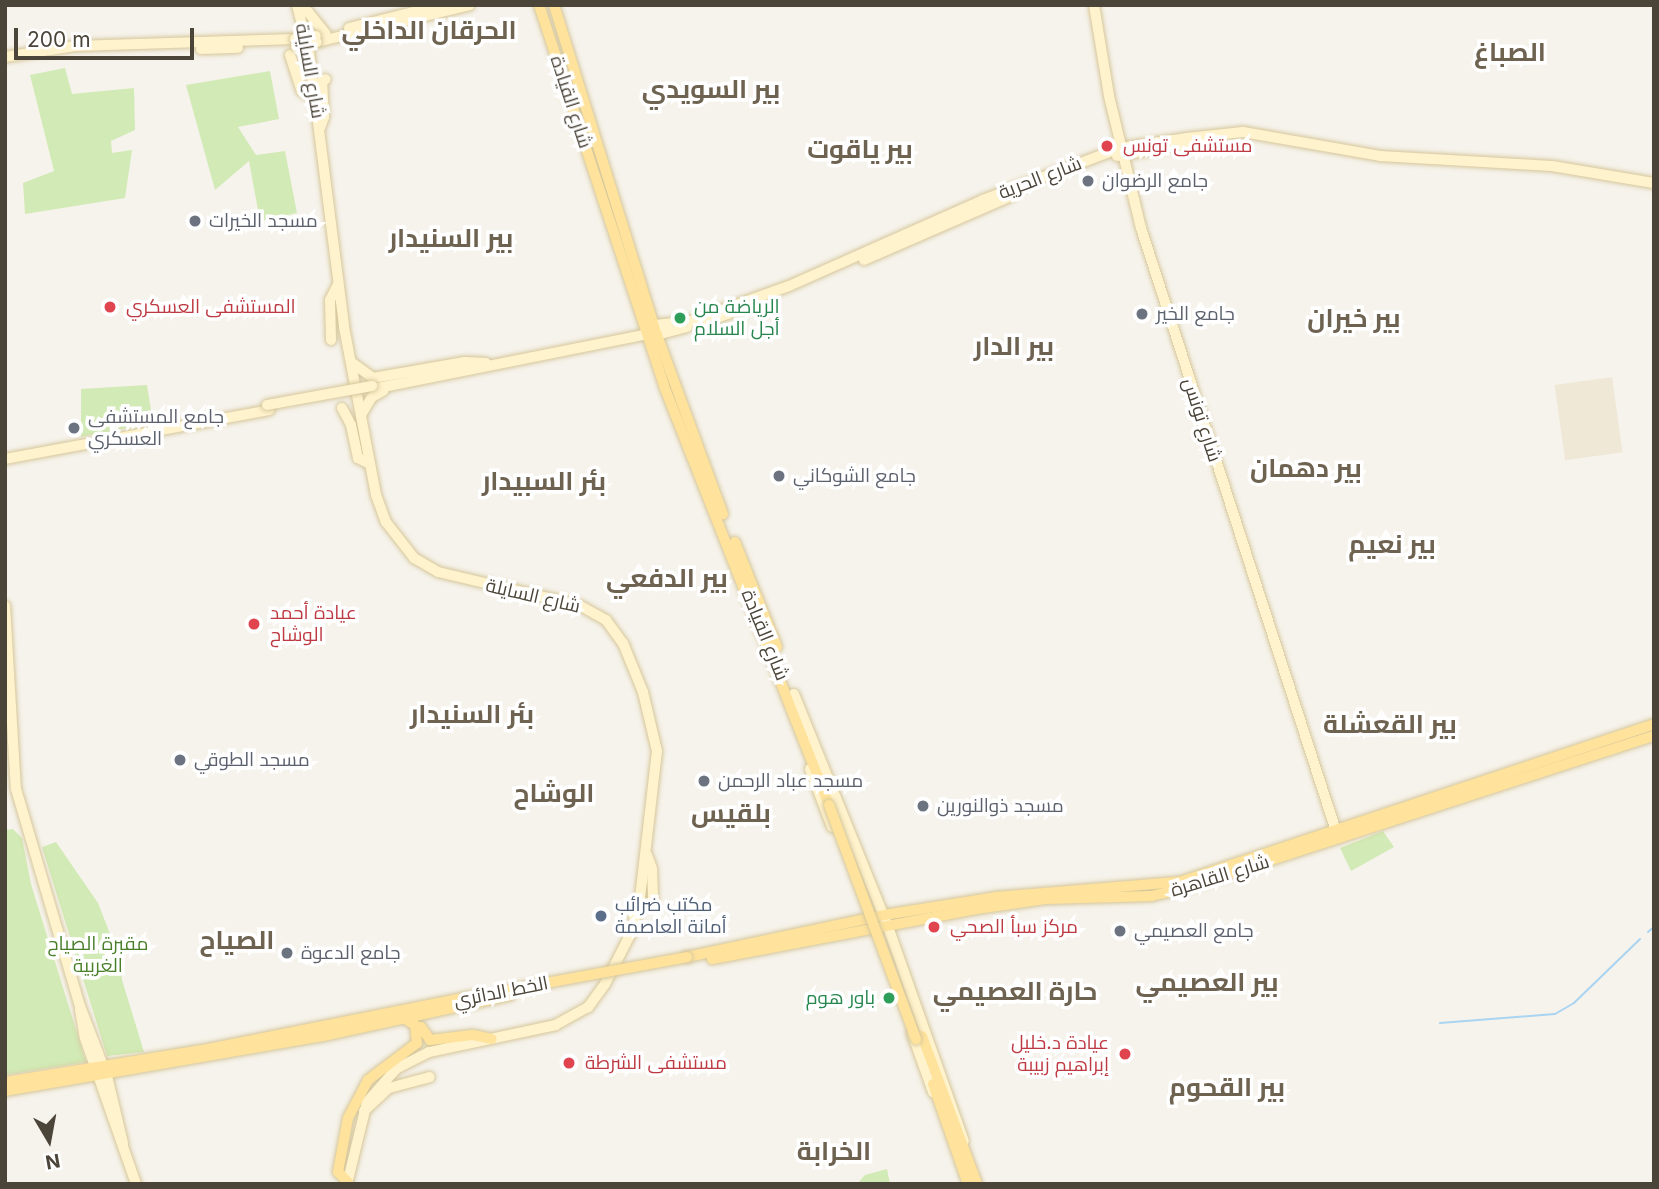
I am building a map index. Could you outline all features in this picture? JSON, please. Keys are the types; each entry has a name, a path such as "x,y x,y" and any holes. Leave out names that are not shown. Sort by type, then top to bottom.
{"main road":[{"name":"شارع القيادة","path":"539,5 652,331 792,694 831,805 961,1148 977,1184"},
{"name":"شارع القيادة","path":"554,5 652,331"},
{"name":"شارع القاهرة","path":"996,897 1180,882 1335,828 1654,724"},
{"name":"شارع القاهرة","path":"886,920 1045,899 1151,896 1182,890 1654,736"},
{"name":"الخط الدائري","path":"5,1091 688,961 996,897"},
{"name":"الخط الدائري","path":"348,1026 405,1019 510,993"},
{"path":"438,1012 421,1026 427,1039 473,1035 492,1039"},
{"path":"348,1183 341,1180 338,1172 348,1118 368,1080 417,1043 415,1025 405,1019"},
{"name":"الخط الدائري","path":"5,1082 101,1072"},
{"name":"شارع القيادة","path":"961,1148 968,1184"}],"street":[{"path":"5,57 75,46 294,47 319,37 440,5"},
{"path":"319,37 470,5"},
{"name":"شارع تونس","path":"1094,5 1121,151 1247,565 1335,828"},
{"path":"298,7 308,12 319,37"},
{"name":"شارع السايلة","path":"298,7 315,99 338,284 351,362 370,464 386,522 422,564 456,578 579,605 601,616 616,631 649,707 656,740 657,775 631,933 594,1000 565,1022 429,1052 405,1063 377,1087 363,1112 348,1183"},
{"path":"294,47 302,91 315,99"},
{"path":"319,128 324,117 322,81 326,79"},
{"path":"5,459 652,331 790,292 1121,151 1243,131 1380,156 1531,164 1654,183"},
{"path":"331,340 330,300 338,284"},
{"path":"351,362 368,377 379,378 465,362 487,365"},
{"path":"361,416 381,391 487,365"},
{"path":"342,408 351,425 357,455 370,464"},
{"path":"5,606 5,649 16,789 136,1184"},
{"path":"792,694 909,981 960,1119 961,1148"},
{"path":"792,694 815,785 961,1148"},
{"path":"646,854 652,869 653,901"},
{"path":"846,860 855,864 859,855"},
{"path":"894,986 909,981"},
{"path":"363,1112 389,1088 430,1077"}],"shaded area":[{"path":"1612,377 1623,452 1565,460 1555,385"}],"green space":[{"path":"65,68 72,94 134,88 135,130 111,141 112,153 132,150 125,198 25,214 23,183 54,171 30,75"},
{"path":"270,71 279,119 238,127 256,155 285,151 297,213 260,221 249,161 215,190 186,85"},
{"path":"147,385 153,423 81,437 81,389"},
{"path":"13,829 22,838 31,884 86,1062 5,1075 5,830"},
{"path":"1383,831 1394,847 1351,871 1340,848"},
{"name":"مقبرة الصياح الغربية","path":"56,842 98,903 112,939 117,939 122,980 144,1052 107,1056 42,847"},
{"path":"887,1169 890,1184 857,1184 865,1175"}],"waterway":[{"path":"1648,932 1654,927"},
{"path":"1440,1023 1555,1014 1574,1003 1640,939"}],"place":[{"name":"مستشفى تونس","path":"1107,146"},
{"name":"جامع الرضوان","path":"1088,181"},
{"name":"مسجد الخيرات","path":"195,221"},
{"name":"المستشفى العسكري","path":"110,307"},
{"name":"جامع الخير","path":"1142,314"},
{"name":"الرياضة من أجل السلام","path":"680,318"},
{"name":"جامع المستشفى العسكري","path":"74,428"},
{"name":"جامع الشوكاني","path":"779,476"},
{"name":"عيادة أحمد الوشاح","path":"254,624"},
{"name":"مسجد الطوقي","path":"180,760"},
{"name":"مسجد عباد الرحمن","path":"704,781"},
{"name":"مسجد ذوالنورين","path":"923,806"},
{"name":"مكتب ضرائب أمانة العاصمة","path":"601,916"},
{"name":"مركز سبأ الصحي","path":"934,927"},
{"name":"جامع العصيمي","path":"1120,931"},
{"name":"جامع الدعوة","path":"287,953"},
{"name":"باور هوم","path":"889,998"},
{"name":"عيادة د.خليل إبراهيم زبيبة","path":"1125,1054"},
{"name":"مستشفى الشرطة","path":"569,1063"}],"district":[{"name":"الحرقان الداخلي","path":"429,30"},
{"name":"الصباغ","path":"1510,52"},
{"name":"بير السويدي","path":"711,89"},
{"name":"بير ياقوت","path":"860,149"},
{"name":"بير السنيدار","path":"451,238"},
{"name":"بير خيران","path":"1354,318"},
{"name":"بير الدار","path":"1014,346"},
{"name":"بير دهمان","path":"1306,468"},
{"name":"بئر السبيدار","path":"544,481"},
{"name":"بير نعيم","path":"1392,544"},
{"name":"بير الدفعي","path":"667,578"},
{"name":"بئر السنيدار","path":"472,714"},
{"name":"بير القعشلة","path":"1390,724"},
{"name":"الوشاح","path":"554,793"},
{"name":"بلقيس","path":"731,813"},
{"name":"الصياح","path":"237,940"},
{"name":"بير العصيمي","path":"1207,982"},
{"name":"حارة العصيمي","path":"1015,991"},
{"name":"بير القحوم","path":"1227,1087"},
{"name":"الخرابة","path":"834,1151"}]}
